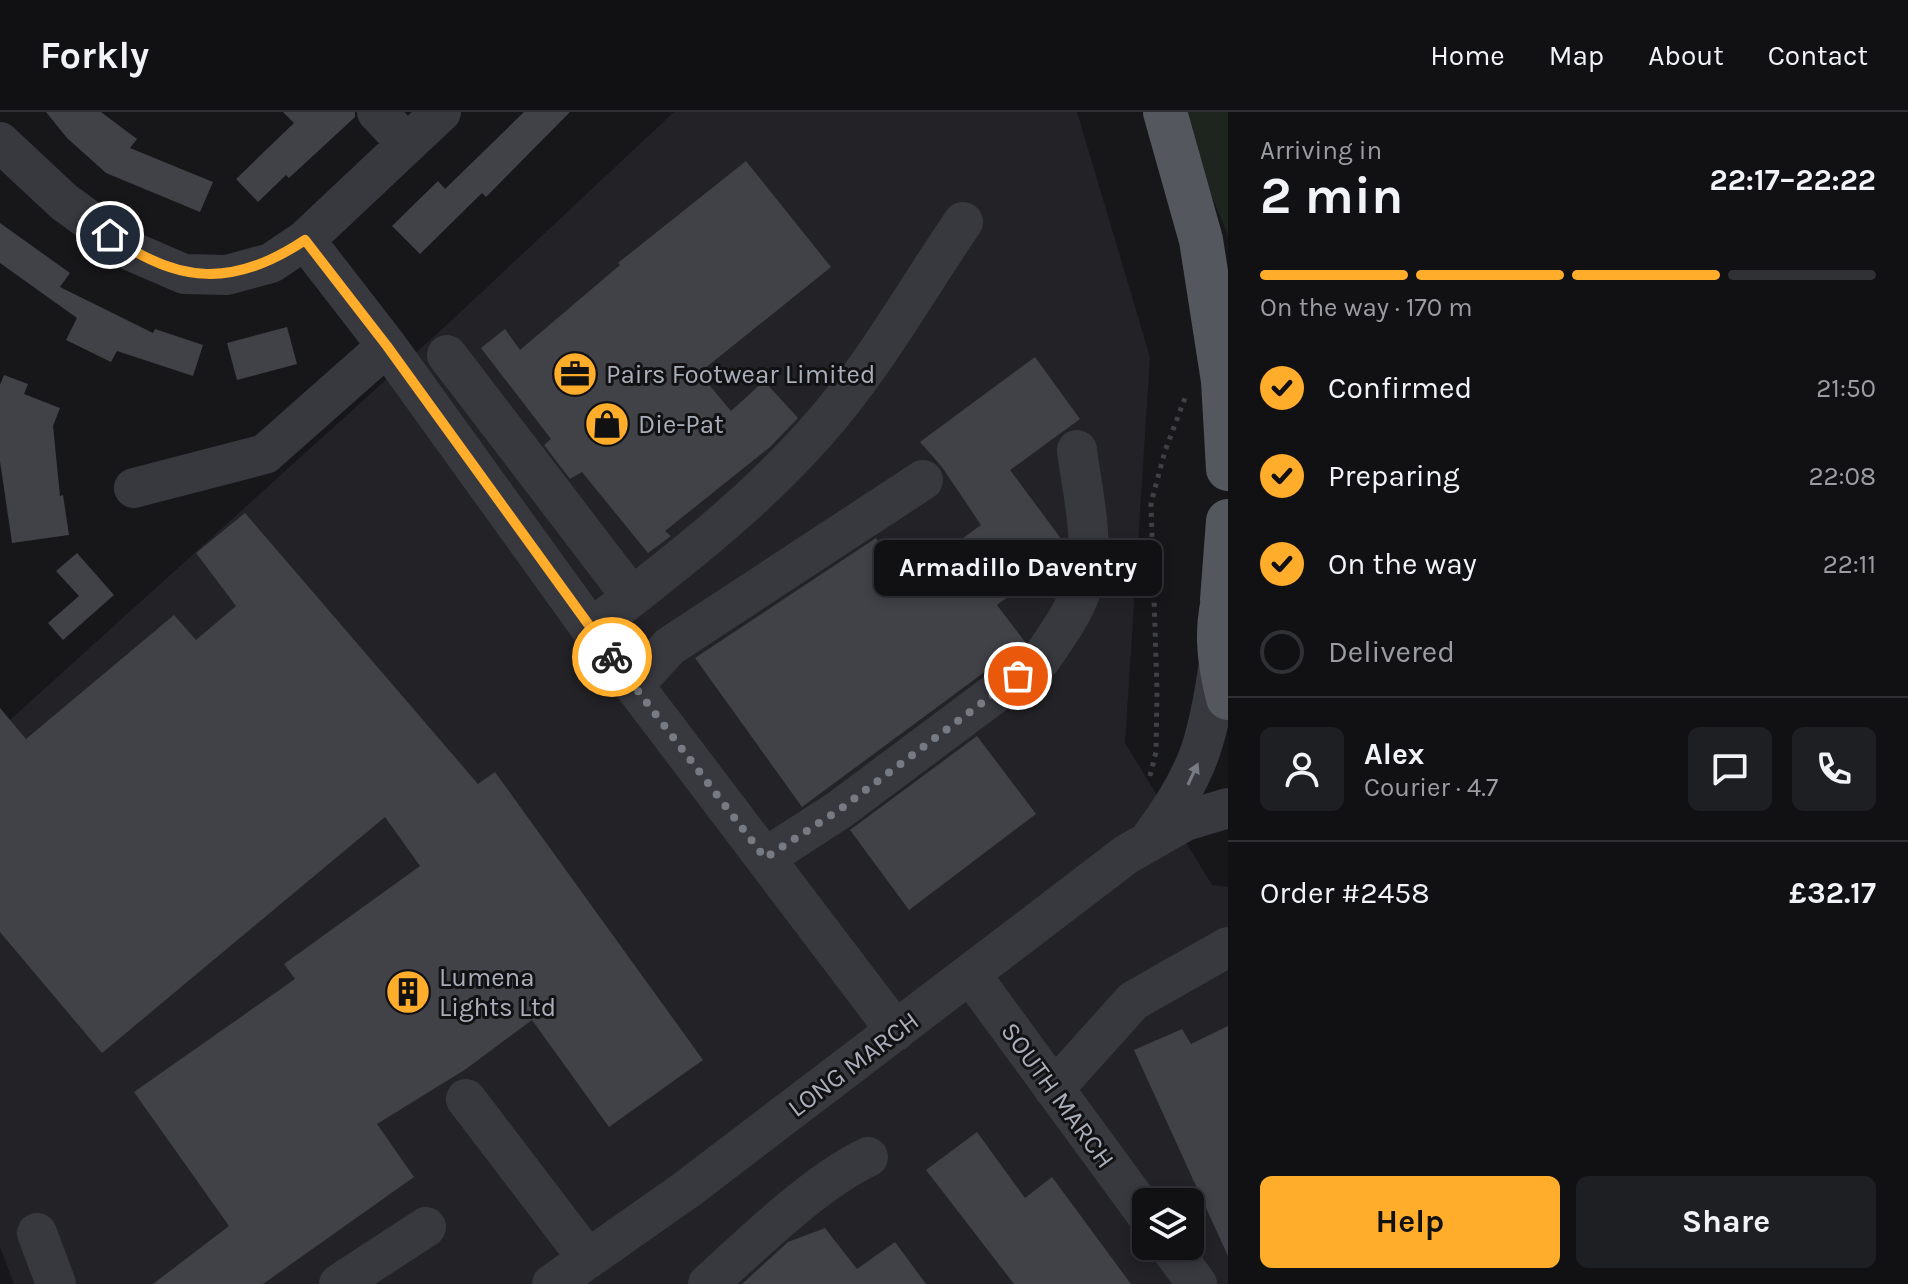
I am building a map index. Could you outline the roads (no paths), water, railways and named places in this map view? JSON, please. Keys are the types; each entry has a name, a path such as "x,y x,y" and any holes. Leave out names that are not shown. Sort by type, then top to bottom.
{"main road":[{"path":"1165,112 1201,240 1223,381 1228,469"},
{"path":"1201,240 1228,284"},
{"path":"1223,681 1218,631 1225,592 1228,521"}],"street":[{"path":"377,112 407,144"},
{"path":"0,142 64,202 133,252 184,274 227,275 271,263 305,240 441,112"},
{"path":"591,629 773,477 818,431 963,222"},
{"path":"305,240 387,346 591,629 896,1031"},
{"path":"134,488 265,454 387,346"},
{"path":"447,355 632,597"},
{"path":"765,858 839,810 1041,659 1064,625 1083,586 1088,547 1077,450"},
{"path":"634,685 670,646 923,480"},
{"name":"LONG MARCH","path":"1150,839 1191,780 1223,681"},
{"name":"LONG MARCH","path":"552,1284 686,1190 1150,839 1185,821 1228,808"},
{"path":"1054,1089 1133,1001 1228,947"},
{"name":"SOUTH MARCH","path":"971,975 1132,1195"},
{"path":"466,1099 588,1259"},
{"path":"708,1284 804,1202 851,1165 868,1157"},
{"path":"339,1284 426,1227"},
{"path":"37,1233 56,1284"},
{"path":"1179,1260 1197,1284"}],"place":[{"name":"Pairs Footwear Limited","path":"575,374"},
{"name":"Die-Pat","path":"607,424"},
{"name":"Armadillo Daventry","path":"1018,676"},
{"name":"Lumena Lights Ltd","path":"408,992"}]}
